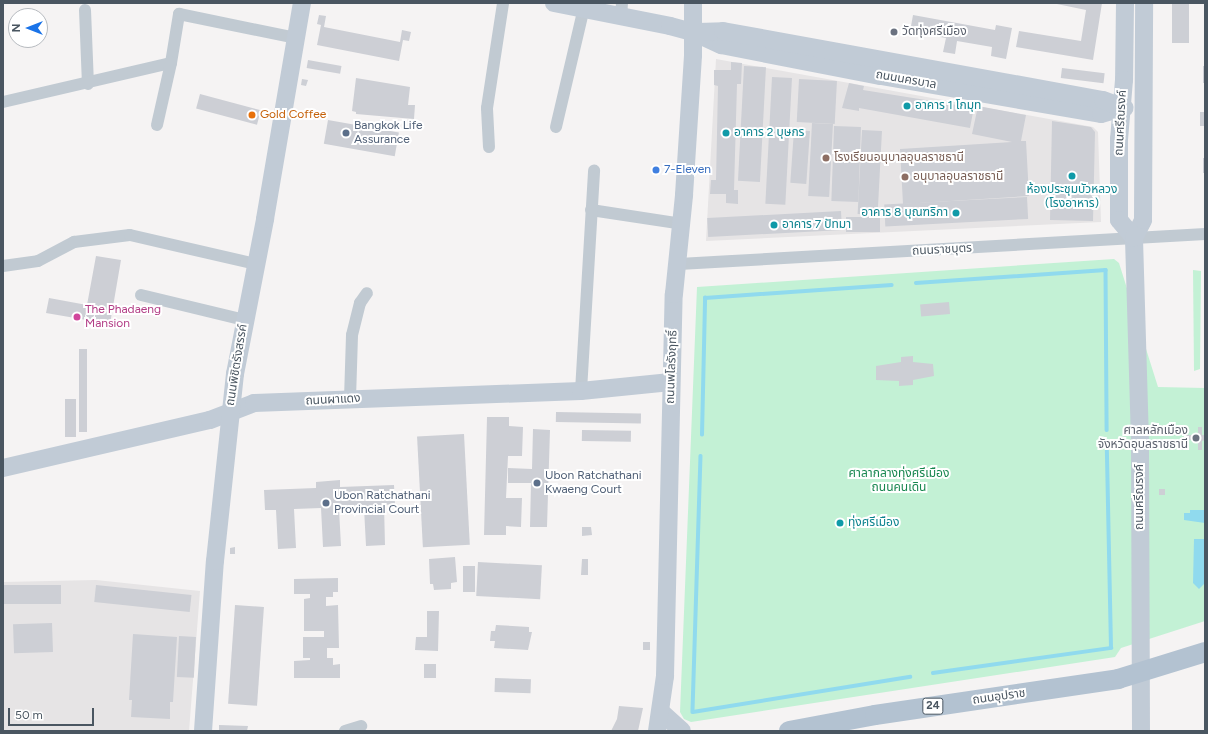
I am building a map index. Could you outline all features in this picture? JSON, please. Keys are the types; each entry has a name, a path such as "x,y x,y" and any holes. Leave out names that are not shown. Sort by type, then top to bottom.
{"main road":[{"name":"ถนนอุปราช","path":"789,731 820,728 1088,684 1140,672 1205,652"}],"street":[{"name":"ถนนพิชิตรังสรรค์","path":"203,731 216,553 230,412 244,320 256,264 302,3"},
{"path":"489,148 487,108 503,3"},
{"name":"ถนนนครบาล","path":"554,3 622,10 693,32 723,32 883,69 1103,100 1122,108 1143,109"},
{"name":"ถนนพโลรังฤทธิ์","path":"657,731 661,712 665,676 674,294 682,224 693,32 693,3"},
{"name":"ถนนศรีณรงค์","path":"1125,3 1122,108 1119,139 1119,220 1134,238"},
{"name":"ถนนศรีณรงค์","path":"1141,731 1140,441 1134,238 1143,220 1144,3"},
{"path":"556,127 580,6"},
{"path":"85,10 88,84"},
{"path":"157,125 171,64 179,14 296,38"},
{"path":"3,102 171,64"},
{"path":"581,390 594,170"},
{"path":"591,210 682,224"},
{"name":"ถนนราชบุตร","path":"678,264 1205,234"},
{"path":"3,266 38,261 74,242 130,235 256,264"},
{"path":"350,399 352,335 360,303 367,293"},
{"path":"141,295 244,320"},
{"name":"ถนนผาแดง","path":"3,468 210,420 254,403 581,390 671,382"},
{"path":"661,712 682,731"},
{"path":"345,731 361,726"}],"shaded area":[{"name":"อนุบาลอุบลราชธานี","path":"716,59 1093,127 1098,132 1101,222 706,241"},
{"path":"96,580 200,591 189,731 3,731 3,582"}],"green space":[{"name":"ศาลากลางทุ่งศรีเมือง ถนนคนเดิน","path":"1114,259 1119,263 1158,387 1205,388 1205,621 1121,648 1115,657 691,722 684,719 680,712 697,287"},
{"path":"1193,270 1201,271 1200,369 1194,371"}],"water":[{"path":"1190,510 1205,510 1205,523 1184,520 1184,513 1190,513"},
{"path":"1194,539 1205,539 1205,583 1199,589 1193,583"}],"building":[{"path":"1052,3 1102,3 1093,60 1016,47 1019,31 1081,41 1086,10"},
{"path":"1172,3 1189,3 1189,43 1172,43"},
{"path":"319,15 326,16 324,27 400,42 402,30 411,32 409,41 403,40 399,61 317,45 321,25 317,24"},
{"path":"913,15 995,30 996,25 1012,28 1006,59 991,56 992,47 957,41 955,54 943,52 946,38 910,32"},
{"path":"308,60 341,66 340,74 307,68"},
{"name":"อาคาร 2 บุษกร","path":"731,62 742,63 741,84 737,84 734,190 738,190 738,204 726,203 726,194 710,194 711,180 716,180 718,86 714,85 714,70 731,70"},
{"path":"744,66 766,67 760,182 738,181"},
{"path":"1203,66 1205,66 1205,83 1203,83"},
{"path":"1062,68 1105,73 1103,83 1061,78"},
{"path":"772,77 792,78 785,205 765,204"},
{"path":"356,78 410,87 408,105 415,105 414,119 356,114 356,112 352,111"},
{"path":"302,79 308,80 306,86 301,85"},
{"path":"799,79 837,81 835,124 797,122"},
{"name":"อาคาร 1 โกมุท","path":"849,83 864,86 863,90 957,105 958,102 972,104 971,107 974,107 970,128 859,108 859,111 842,108"},
{"path":"200,94 261,110 257,125 196,108"},
{"path":"978,106 1026,115 1021,141 1026,141 1029,196 903,204 900,149 1012,142 972,134"},
{"path":"1200,112 1205,112 1205,126 1200,126"},
{"path":"328,120 399,133 395,156 324,144"},
{"name":"ห้องประชุมบัวหลวง (โรงอาหาร)","path":"1052,121 1091,127 1095,132 1093,221 1050,220"},
{"path":"812,123 833,124 829,197 808,196"},
{"path":"834,126 861,127 858,202 831,201"},
{"path":"794,130 810,131 806,184 790,183"},
{"path":"862,130 882,131 878,215 858,214"},
{"path":"1203,158 1205,158 1205,173 1203,173"},
{"name":"อาคาร 8 บุณฑริกา","path":"1027,197 1028,219 885,226 884,204"},
{"name":"อาคาร 7 ปัทมา","path":"841,211 842,230 708,237 707,218"},
{"path":"846,217 880,217 880,232 846,232"},
{"path":"96,256 121,260 110,324 46,313 49,298 87,305"},
{"path":"949,302 950,314 921,316 920,305"},
{"path":"79,349 87,349 87,432 79,432"},
{"path":"913,356 913,362 933,364 934,376 913,380 913,385 899,386 899,381 876,380 876,366 901,362 901,357"},
{"path":"65,399 76,399 76,437 65,437"},
{"path":"556,412 641,413 641,423 556,422"},
{"path":"487,417 509,417 509,426 523,427 522,456 508,456 506,498 522,498 521,527 506,526 506,535 484,535"},
{"name":"ศาลหลักเมือง จังหวัดอุบลราชธานี","path":"1198,427 1202,427 1202,435 1205,435 1205,440 1202,441 1202,450 1198,450 1198,440 1186,440 1186,435 1198,435"},
{"name":"Ubon Ratchathani Kwaeng Court","path":"533,429 550,430 547,527 530,527 531,483 508,483 508,468 532,469"},
{"path":"582,430 631,431 631,442 582,441"},
{"path":"464,434 470,545 423,547 417,436"},
{"name":"Ubon Ratchathani Provincial Court","path":"340,480 340,487 394,485 395,504 384,505 385,545 366,546 364,508 339,509 341,546 323,547 321,508 294,509 296,548 278,549 276,510 265,510 264,490 316,488 316,482"},
{"path":"1159,489 1165,489 1165,495 1159,495"},
{"path":"582,527 591,527 592,535 582,536"},
{"path":"235,547 235,554 230,554 230,548"},
{"path":"455,557 457,582 451,583 451,589 434,590 433,584 430,584 429,559"},
{"path":"582,559 588,559 588,575 581,575"},
{"path":"478,562 542,565 540,599 476,596"},
{"path":"463,566 475,566 475,592 463,592"},
{"path":"338,578 338,592 333,592 333,597 326,597 326,606 338,605 339,648 327,648 327,658 333,658 333,665 340,664 340,678 294,678 294,661 310,660 310,658 303,658 303,637 324,637 324,631 304,631 304,599 310,598 310,594 294,594 294,579"},
{"path":"3,585 61,585 61,604 3,604"},
{"path":"96,585 191,595 190,612 94,602"},
{"path":"235,605 264,607 257,706 228,704"},
{"path":"427,611 439,611 438,651 415,650 416,637 427,637"},
{"path":"52,623 53,652 14,653 13,624"},
{"path":"496,625 529,627 529,632 532,632 528,650 494,648 495,641 490,641 491,631 495,631"},
{"path":"133,634 177,637 173,702 170,702 170,719 131,717 132,700 129,700"},
{"path":"179,636 196,637 194,678 177,677"},
{"path":"643,642 650,642 650,650 643,650"},
{"path":"424,664 436,664 436,678 424,678"},
{"path":"495,678 531,679 530,693 495,692"},
{"path":"619,706 643,708 638,731 611,731 617,719"},
{"path":"219,725 248,726 247,731 219,731"}],"waterway":[{"path":"916,283 1106,270 1107,430"},
{"path":"702,435 705,298 892,285"},
{"path":"933,673 1111,648 1107,451"},
{"path":"701,456 693,712 910,677"}],"place":[{"name":"วัดทุ่งศรีเมือง","path":"894,32"},
{"name":"อาคาร 1 โกมุท","path":"907,106"},
{"name":"Gold Coffee","path":"252,115"},
{"name":"Bangkok Life Assurance","path":"346,133"},
{"name":"อาคาร 2 บุษกร","path":"726,133"},
{"name":"โรงเรียนอนุบาลอุบลราชธานี","path":"826,158"},
{"name":"7-Eleven","path":"656,170"},
{"name":"ห้องประชุมบัวหลวง (โรงอาหาร)","path":"1072,176"},
{"name":"อนุบาลอุบลราชธานี","path":"905,177"},
{"name":"อาคาร 8 บุณฑริกา","path":"956,213"},
{"name":"อาคาร 7 ปัทมา","path":"774,225"},
{"name":"The Phadaeng Mansion","path":"77,317"},
{"name":"ศาลหลักเมือง จังหวัดอุบลราชธานี","path":"1196,438"},
{"name":"Ubon Ratchathani Kwaeng Court","path":"537,483"},
{"name":"Ubon Ratchathani Provincial Court","path":"326,503"},
{"name":"ทุ่งศรีเมือง","path":"840,523"}]}
